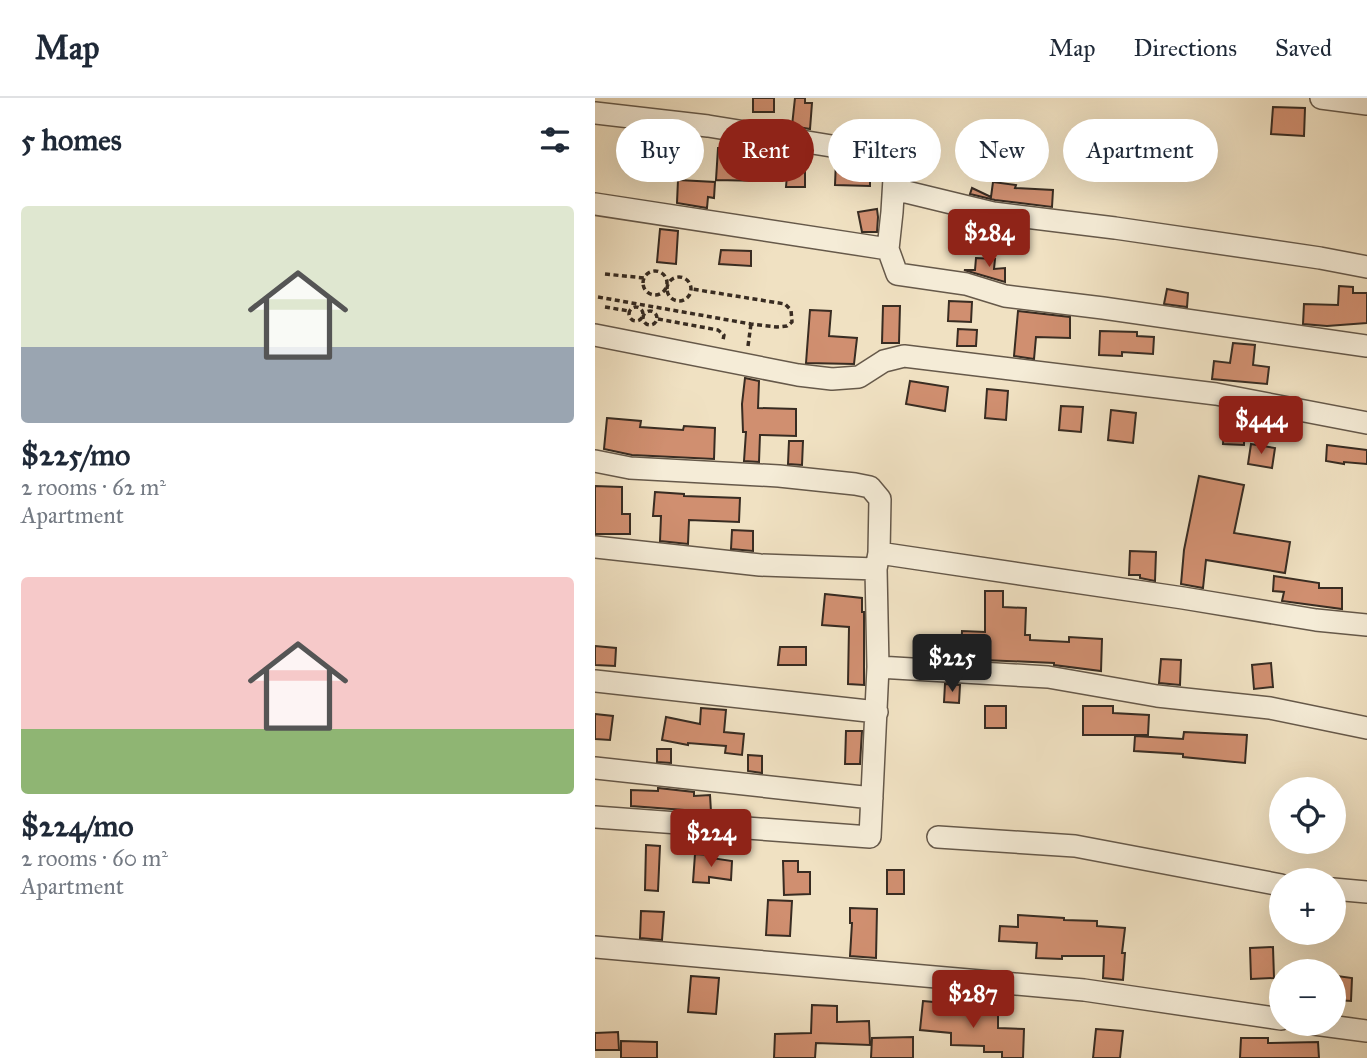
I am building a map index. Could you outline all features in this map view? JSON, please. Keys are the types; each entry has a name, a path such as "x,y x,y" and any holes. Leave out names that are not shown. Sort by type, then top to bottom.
{"street":[{"path":"1321,98 1367,104"},
{"path":"595,113 850,149 883,150 895,162 888,249 897,274 966,284 1005,296 1367,346"},
{"path":"894,189 993,213 1115,228 1367,267"},
{"path":"595,204 888,249"},
{"path":"595,335 832,379 859,377 884,360 904,356 1216,394 1367,423"},
{"path":"595,461 630,468 832,481 870,487 880,499 877,561 877,712 870,837 595,817"},
{"path":"595,547 760,565 877,561 1183,598 1316,620 1367,625"},
{"path":"878,667 1048,677 1157,696 1270,708 1367,728"},
{"path":"595,681 877,712"},
{"path":"595,768 872,798"},
{"path":"938,837 1075,846 1269,883"},
{"path":"1346,890 1367,892"},
{"path":"595,947 1084,990 1269,1017"},
{"path":"1346,1028 1367,1031"}],"path":[{"path":"644,278 645,290 652,295 660,294 667,284 674,278 682,277 689,281 692,289 689,296 679,301 669,296 667,284 663,274 656,271 644,278"},
{"path":"605,274 644,278"},
{"path":"598,297 751,324 777,327 787,326 792,322 792,310 785,304 692,289"},
{"path":"605,307 629,311 634,307 639,308 643,311 643,316 645,323 649,325 657,319 657,314 653,311 646,312 643,316 641,320 636,321 630,318 629,311"},
{"path":"748,349 751,324"}],"building":[{"path":"753,98 774,98 774,112 753,112"},
{"path":"795,98 805,98 805,103 812,103 811,119 793,119"},
{"path":"1273,107 1305,108 1304,136 1271,134"},
{"path":"718,148 718,180 716,180"},
{"path":"678,182 715,182 714,198 708,197 707,208 677,203"},
{"path":"786,182 805,182 805,187 786,187"},
{"path":"835,182 870,182 870,186 835,185"},
{"path":"993,182 1016,185 1015,188 1053,190 1052,207 970,194 972,188 991,197"},
{"path":"877,209 877,232 862,232 858,212"},
{"path":"660,229 678,231 676,264 657,262"},
{"path":"721,250 751,251 751,266 719,264"},
{"path":"976,258 995,259 994,269 1005,268 1005,282 964,270 975,270"},
{"path":"1339,286 1353,287 1353,293 1367,293 1367,323 1327,326 1303,324 1304,304 1338,305"},
{"path":"1167,289 1188,293 1187,307 1164,304"},
{"path":"949,301 972,302 971,322 948,321"},
{"path":"883,306 900,306 899,343 882,343"},
{"path":"810,310 831,311 829,336 857,338 854,364 806,363"},
{"path":"1018,311 1070,317 1070,338 1036,337 1034,359 1014,356"},
{"path":"958,329 977,330 976,346 957,346"},
{"path":"1100,331 1137,332 1137,336 1154,337 1153,354 1122,352 1122,356 1099,355"},
{"path":"1233,343 1255,345 1253,365 1269,367 1267,384 1212,379 1214,361 1230,363"},
{"path":"745,378 759,381 758,408 796,409 796,436 760,435 759,462 744,461 746,432 743,432 742,404"},
{"path":"910,381 948,387 945,411 906,404"},
{"path":"987,389 1008,391 1006,420 985,418"},
{"path":"1061,406 1083,407 1081,432 1059,430"},
{"path":"1111,410 1136,413 1133,443 1108,440"},
{"path":"1225,415 1245,416 1244,445 1223,444"},
{"path":"607,418 641,421 640,427 683,430 684,426 715,428 714,459 632,455 604,449"},
{"path":"789,441 803,441 802,465 788,464"},
{"path":"1251,444 1275,448 1272,468 1248,464"},
{"path":"1327,445 1367,450 1367,464 1326,461"},
{"path":"1199,476 1244,485 1234,533 1290,542 1285,573 1206,560 1203,588 1181,584 1184,550"},
{"path":"595,486 622,487 622,514 630,514 630,534 595,534"},
{"path":"655,492 740,498 739,522 689,520 688,544 660,541 661,516 653,516"},
{"path":"732,530 753,531 753,551 731,549"},
{"path":"1130,551 1156,552 1155,581 1140,578 1140,575 1129,575"},
{"path":"1274,576 1319,583 1319,588 1342,588 1342,609 1282,601 1284,592 1273,591"},
{"path":"985,591 1003,591 1003,607 1026,608 1025,635 1030,635 1030,640 1069,642 1069,637 1102,639 1101,671 1054,663 961,659 962,631 985,632"},
{"path":"825,594 862,598 864,685 848,684 849,627 822,625"},
{"path":"595,646 616,648 615,666 595,665"},
{"path":"780,647 806,647 806,665 778,665"},
{"path":"1161,659 1181,660 1180,685 1159,683"},
{"path":"1271,663 1273,687 1254,689 1252,665"},
{"path":"945,684 960,685 959,703 944,702"},
{"path":"985,706 1006,706 1006,728 985,728"},
{"path":"1083,706 1113,706 1113,713 1149,715 1148,735 1083,735"},
{"path":"701,708 726,710 724,732 744,734 742,755 725,753 726,746 688,745 662,740 666,717 700,724"},
{"path":"595,714 613,716 610,740 595,739"},
{"path":"846,731 862,731 860,764 845,764"},
{"path":"1184,732 1247,735 1245,763 1183,757 1183,754 1134,751 1135,736 1183,739"},
{"path":"657,749 671,749 671,763 657,762"},
{"path":"748,755 762,756 762,773 748,771"},
{"path":"658,788 694,792 694,796 710,795 711,812 631,806 631,790 658,791"},
{"path":"646,845 660,846 658,891 645,890"},
{"path":"695,854 732,861 731,880 709,877 709,883 693,882"},
{"path":"783,861 798,861 798,872 810,872 810,894 784,895"},
{"path":"887,870 904,870 904,894 887,894"},
{"path":"768,900 792,901 790,936 766,935"},
{"path":"850,908 877,909 876,958 850,956"},
{"path":"641,911 664,912 662,940 640,938"},
{"path":"1018,915 1097,921 1097,926 1125,928 1123,980 1103,978 1104,956 1036,958 1037,943 999,941 1000,926 1018,927"},
{"path":"1273,947 1273,959 1269,959 1269,978 1251,979 1250,948"},
{"path":"691,976 719,978 716,1014 688,1012"},
{"path":"1346,977 1352,978 1351,1001 1346,1001"},
{"path":"923,1001 944,1003 943,1009 967,1010 967,1013 998,1013 998,1028 1024,1029 1023,1058 1002,1058 1002,1052 984,1052 984,1046 951,1045 951,1033 920,1030"},
{"path":"812,1005 837,1006 837,1022 869,1021 870,1045 816,1043 815,1058 774,1058 775,1034 811,1033"},
{"path":"1096,1029 1123,1031 1120,1058 1093,1058"},
{"path":"618,1032 619,1050 595,1050 595,1033"},
{"path":"913,1037 913,1058 871,1058 872,1038"},
{"path":"1241,1038 1268,1038 1268,1043 1318,1042 1319,1058 1240,1058"},
{"path":"621,1041 657,1042 657,1058 621,1058"}]}
